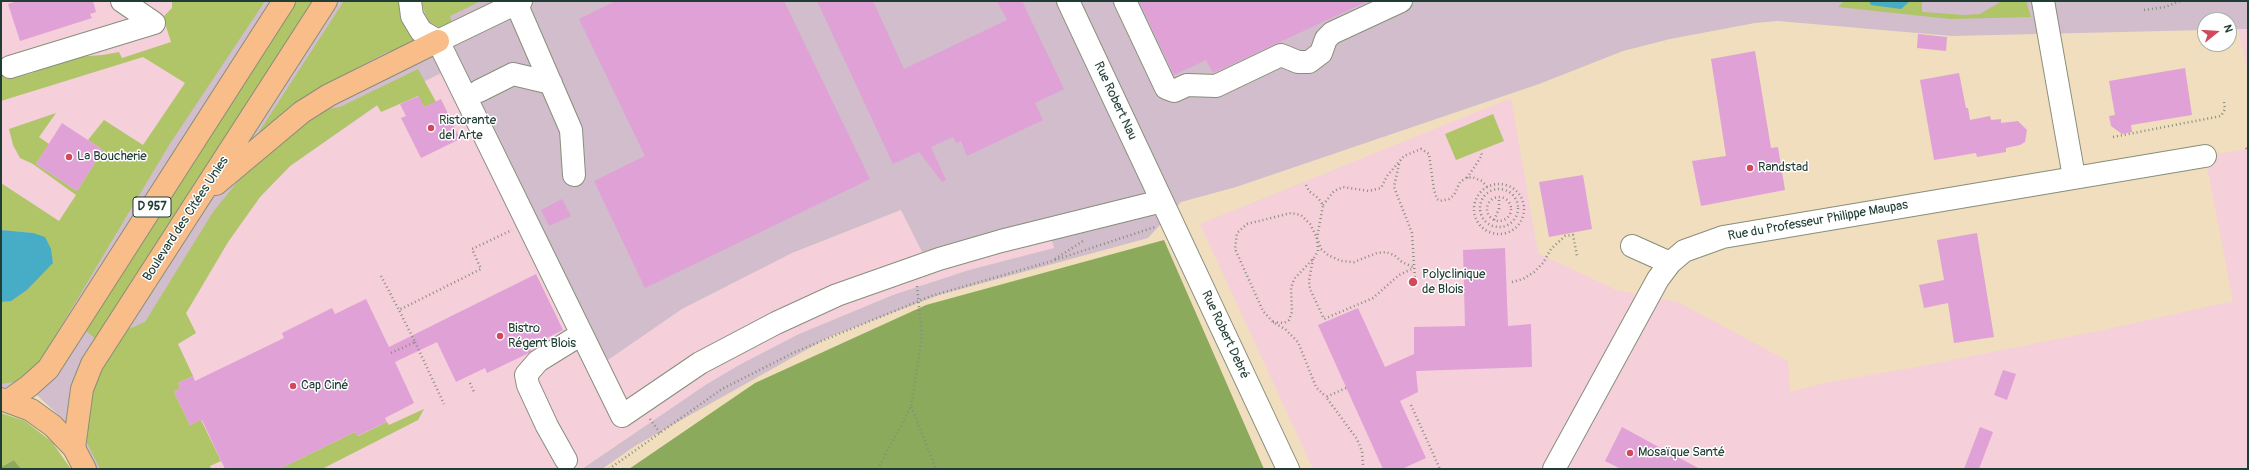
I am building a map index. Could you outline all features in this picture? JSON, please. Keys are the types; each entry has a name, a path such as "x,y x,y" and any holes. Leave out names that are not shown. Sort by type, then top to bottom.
{"main road":[{"name":"D 957","path":"4,400 29,386 48,369 284,1"},
{"name":"Boulevard des Citées Unies","path":"74,448 82,389 92,364 326,1"},
{"path":"199,199 302,112 323,98 362,77 438,41"},
{"path":"4,400 31,410 53,426 74,448 85,469"}],"street":[{"path":"10,67 154,23 122,1"},
{"path":"410,1 412,16 421,31 438,41 580,335 622,416 700,364 776,323 837,295 916,267 1002,241 1162,201"},
{"name":"Rue Robert Nau","path":"1068,1 1162,201"},
{"path":"1125,1 1166,88 1174,91 1187,85 1216,86 1281,55 1298,62 1309,62 1321,53 1326,39 1332,33 1401,1"},
{"path":"2043,1 2052,41 2074,178"},
{"path":"438,41 515,2 571,130 574,175"},
{"path":"479,91 513,74 551,83"},
{"name":"Rue du Professeur Philippe Maupas","path":"1554,469 1658,279 1670,263 1684,251 1723,237 2205,156"},
{"name":"Rue Robert Debré","path":"1162,201 1288,469"},
{"path":"1632,246 1670,263"},
{"path":"566,460 547,426 528,385 526,375 538,361 580,335"}],"path":[{"path":"2144,10 2165,7 2180,1"},
{"path":"2113,137 2221,116 2225,109 2224,102"},
{"path":"1415,268 1399,275 1373,298 1324,320 1310,289 1309,281 1314,258 1318,250 1317,238 1323,205 1334,191 1343,188 1369,191 1381,188 1387,176 1404,156 1421,149 1427,151 1437,199 1440,201 1449,199 1454,195 1460,182 1466,178 1479,160 1482,155 1480,151"},
{"path":"1399,163 1394,187 1412,233 1415,280"},
{"path":"1466,178 1482,181 1487,186"},
{"path":"1499,190 1500,184"},
{"path":"1500,184 1512,187 1519,193 1525,209 1520,224 1508,233 1499,235 1491,234 1484,230 1474,216 1475,199 1487,186 1500,184"},
{"path":"1306,185 1323,205"},
{"path":"1499,190 1507,191 1516,199 1518,205 1516,217 1506,226 1495,226 1489,224 1482,214 1481,206 1485,197 1489,192 1499,190"},
{"path":"1494,220 1499,209 1499,197"},
{"path":"1499,197 1506,199 1510,203 1511,209 1509,216 1502,221 1494,220 1488,214 1488,206 1491,200 1499,197"},
{"path":"1510,203 1516,199"},
{"path":"1481,206 1488,206"},
{"path":"1363,465 1362,451 1357,439 1326,397 1316,388 1298,342 1285,328 1273,322 1263,311 1235,249 1237,233 1247,224 1291,213 1301,215 1317,238 1321,249 1328,255 1341,262 1354,262 1377,253 1386,252 1394,255 1402,262 1415,268"},
{"path":"609,469 722,389 795,352 918,301 1052,262 1159,226"},
{"path":"1506,226 1508,233"},
{"path":"399,310 482,269 472,249 517,228"},
{"path":"1512,282 1523,279 1534,272 1543,263 1551,249 1565,236 1573,235 1577,256"},
{"path":"1273,322 1284,323 1289,320 1292,312 1291,288 1294,279 1314,258"},
{"path":"878,469 911,406 922,337 916,267"},
{"path":"381,276 415,342 444,404"},
{"path":"391,353 415,342"},
{"path":"470,383 474,392"},
{"path":"1326,397 1346,388"},
{"path":"1410,404 1440,469"},
{"path":"911,406 936,469"}],"shaded area":[{"path":"1,1 253,1 102,231 1,219"},
{"path":"253,1 2248,1 2248,29 2237,29 2237,12 2197,12 2197,30 1952,36 1778,21 1755,23 1670,39 1623,51 1539,84 1236,187 1181,202 1148,238 939,295 829,337 635,446 602,469 582,469 707,384 741,364 799,334 893,295 969,270 1054,248 1046,218 922,252 901,210 792,253 682,309 592,371 445,71 378,105 290,166 260,197 228,242 186,313 162,374 204,469 92,469 67,423 25,384 1,388 1,219 102,231"},
{"path":"2248,27 2248,73 2238,28"},
{"path":"445,71 592,371 682,309 792,253 902,210 922,251 1046,218 1055,248 969,270 893,295 799,334 643,427 582,469 204,469 162,374 186,313 228,242 260,197 290,166 378,105"},
{"name":"Polyclinique de Blois","path":"1511,98 1538,253 1616,290 1678,302 1788,361 1790,392 1829,382 1912,368 2103,330 2233,301 2205,156 2248,149 2248,469 1313,469 1200,224"}],"green space":[{"path":"172,1 265,1 169,145 35,370 14,382 1,384 1,302 12,300 27,290 53,263 51,249 33,233 1,230 1,183 59,221 76,195 33,164 20,158 13,145 9,129 56,113 39,137 49,144 36,164 77,191 103,150 88,140 104,120 143,145 185,83 143,57 1,101 1,67 3,74 14,78 33,73 57,58 103,55 119,52 122,58 171,42 163,17 172,8"},
{"path":"293,1 314,1 97,340 85,330"},
{"path":"344,1 404,1 417,40 404,48 385,53 330,82 257,139 257,135"},
{"path":"421,1 481,1 450,16 453,26 440,28 428,21"},
{"path":"1844,1 1922,1 1922,12 1965,15 1980,14 2002,1 2026,1 2031,17 1951,19 1838,7"},
{"path":"418,69 436,102 424,107 418,96 381,112 377,105 290,166 260,197 228,242 186,313 196,333 178,344 193,376 178,383 180,388 174,392 190,425 201,420 221,461 210,466 211,469 100,469 86,441 84,411 95,375 124,331 145,322 213,212 243,175 317,111 340,107"},
{"path":"1493,114 1504,141 1456,160 1445,134"},
{"path":"1164,240 1264,469 629,469 755,383 926,305"},
{"path":"424,409 418,420 322,469 279,469 355,432 358,436 387,422 389,425"},
{"path":"1,413 25,421 52,442 71,469 21,469 14,460 1,467"},
{"path":"14,460 21,469 1,469 1,467"}],"water":[{"path":"1869,1 1910,1 1901,9 1871,5"},
{"path":"1,230 33,233 45,237 51,249 53,263 27,290 11,301 1,302"}],"building":[{"path":"18,1 93,1 96,12 90,14 92,18 20,41 8,4"},
{"path":"616,1 784,1 870,179 645,288 594,181 645,156 579,19"},
{"path":"817,1 873,1 904,69 1007,20 997,1 1022,1 1064,89 1035,103 1043,120 967,156 961,141 956,143 953,137 931,147 946,180 942,182 919,152 893,164"},
{"path":"1139,1 1368,1 1213,73 1206,60 1174,75"},
{"path":"1918,34 1947,37 1946,51 1917,48"},
{"path":"1755,51 1771,148 1778,147 1785,190 1701,206 1692,161 1726,156 1711,59"},
{"path":"2185,68 2192,115 2131,125 2132,132 2122,134 2111,126 2109,116 2115,115 2109,81"},
{"path":"1959,73 1970,120 1990,116 1991,120 2001,119 2001,123 2018,121 2027,130 2025,142 2020,145 2006,148 2006,152 1977,157 1976,153 1934,160 1920,80"},
{"name":"Ristorante del Arte","path":"419,96 424,107 441,99 460,139 421,158 401,118 406,116 400,104"},
{"name":"La Boucherie","path":"62,123 103,150 77,191 36,164"},
{"path":"1583,175 1592,229 1549,237 1539,182"},
{"path":"562,199 571,216 549,226 541,210"},
{"path":"1977,233 1994,337 1954,343 1948,303 1924,308 1919,285 1944,280 1937,240"},
{"path":"1505,248 1508,326 1531,324 1532,367 1416,371 1418,392 1400,401 1426,458 1402,469 1383,469 1318,325 1358,308 1385,367 1414,354 1414,327 1465,326 1463,250"},
{"name":"Cap Ciné","path":"536,274 563,330 529,347 531,351 529,353 487,373 485,368 456,382 437,342 395,362 414,403 385,418 387,422 357,436 355,432 279,469 225,469 202,420 190,425 174,392 180,388 178,383 193,376 195,381 284,338 282,333 332,308 335,314 366,299 389,347"},
{"path":"2003,370 2016,374 2007,400 1994,395"},
{"name":"Mosaïque Santé","path":"1622,427 1700,469 1621,469 1605,461"},
{"path":"1980,427 1993,432 1979,469 1964,469"}],"place":[{"name":"Ristorante del Arte","path":"431,128"},
{"name":"La Boucherie","path":"69,157"},
{"name":"Randstad","path":"1750,168"},
{"name":"Polyclinique de Blois","path":"1413,282"},
{"name":"Bistro Régent Blois","path":"500,336"},
{"name":"Cap Ciné","path":"293,386"},
{"name":"Mosaïque Santé","path":"1630,453"}]}
